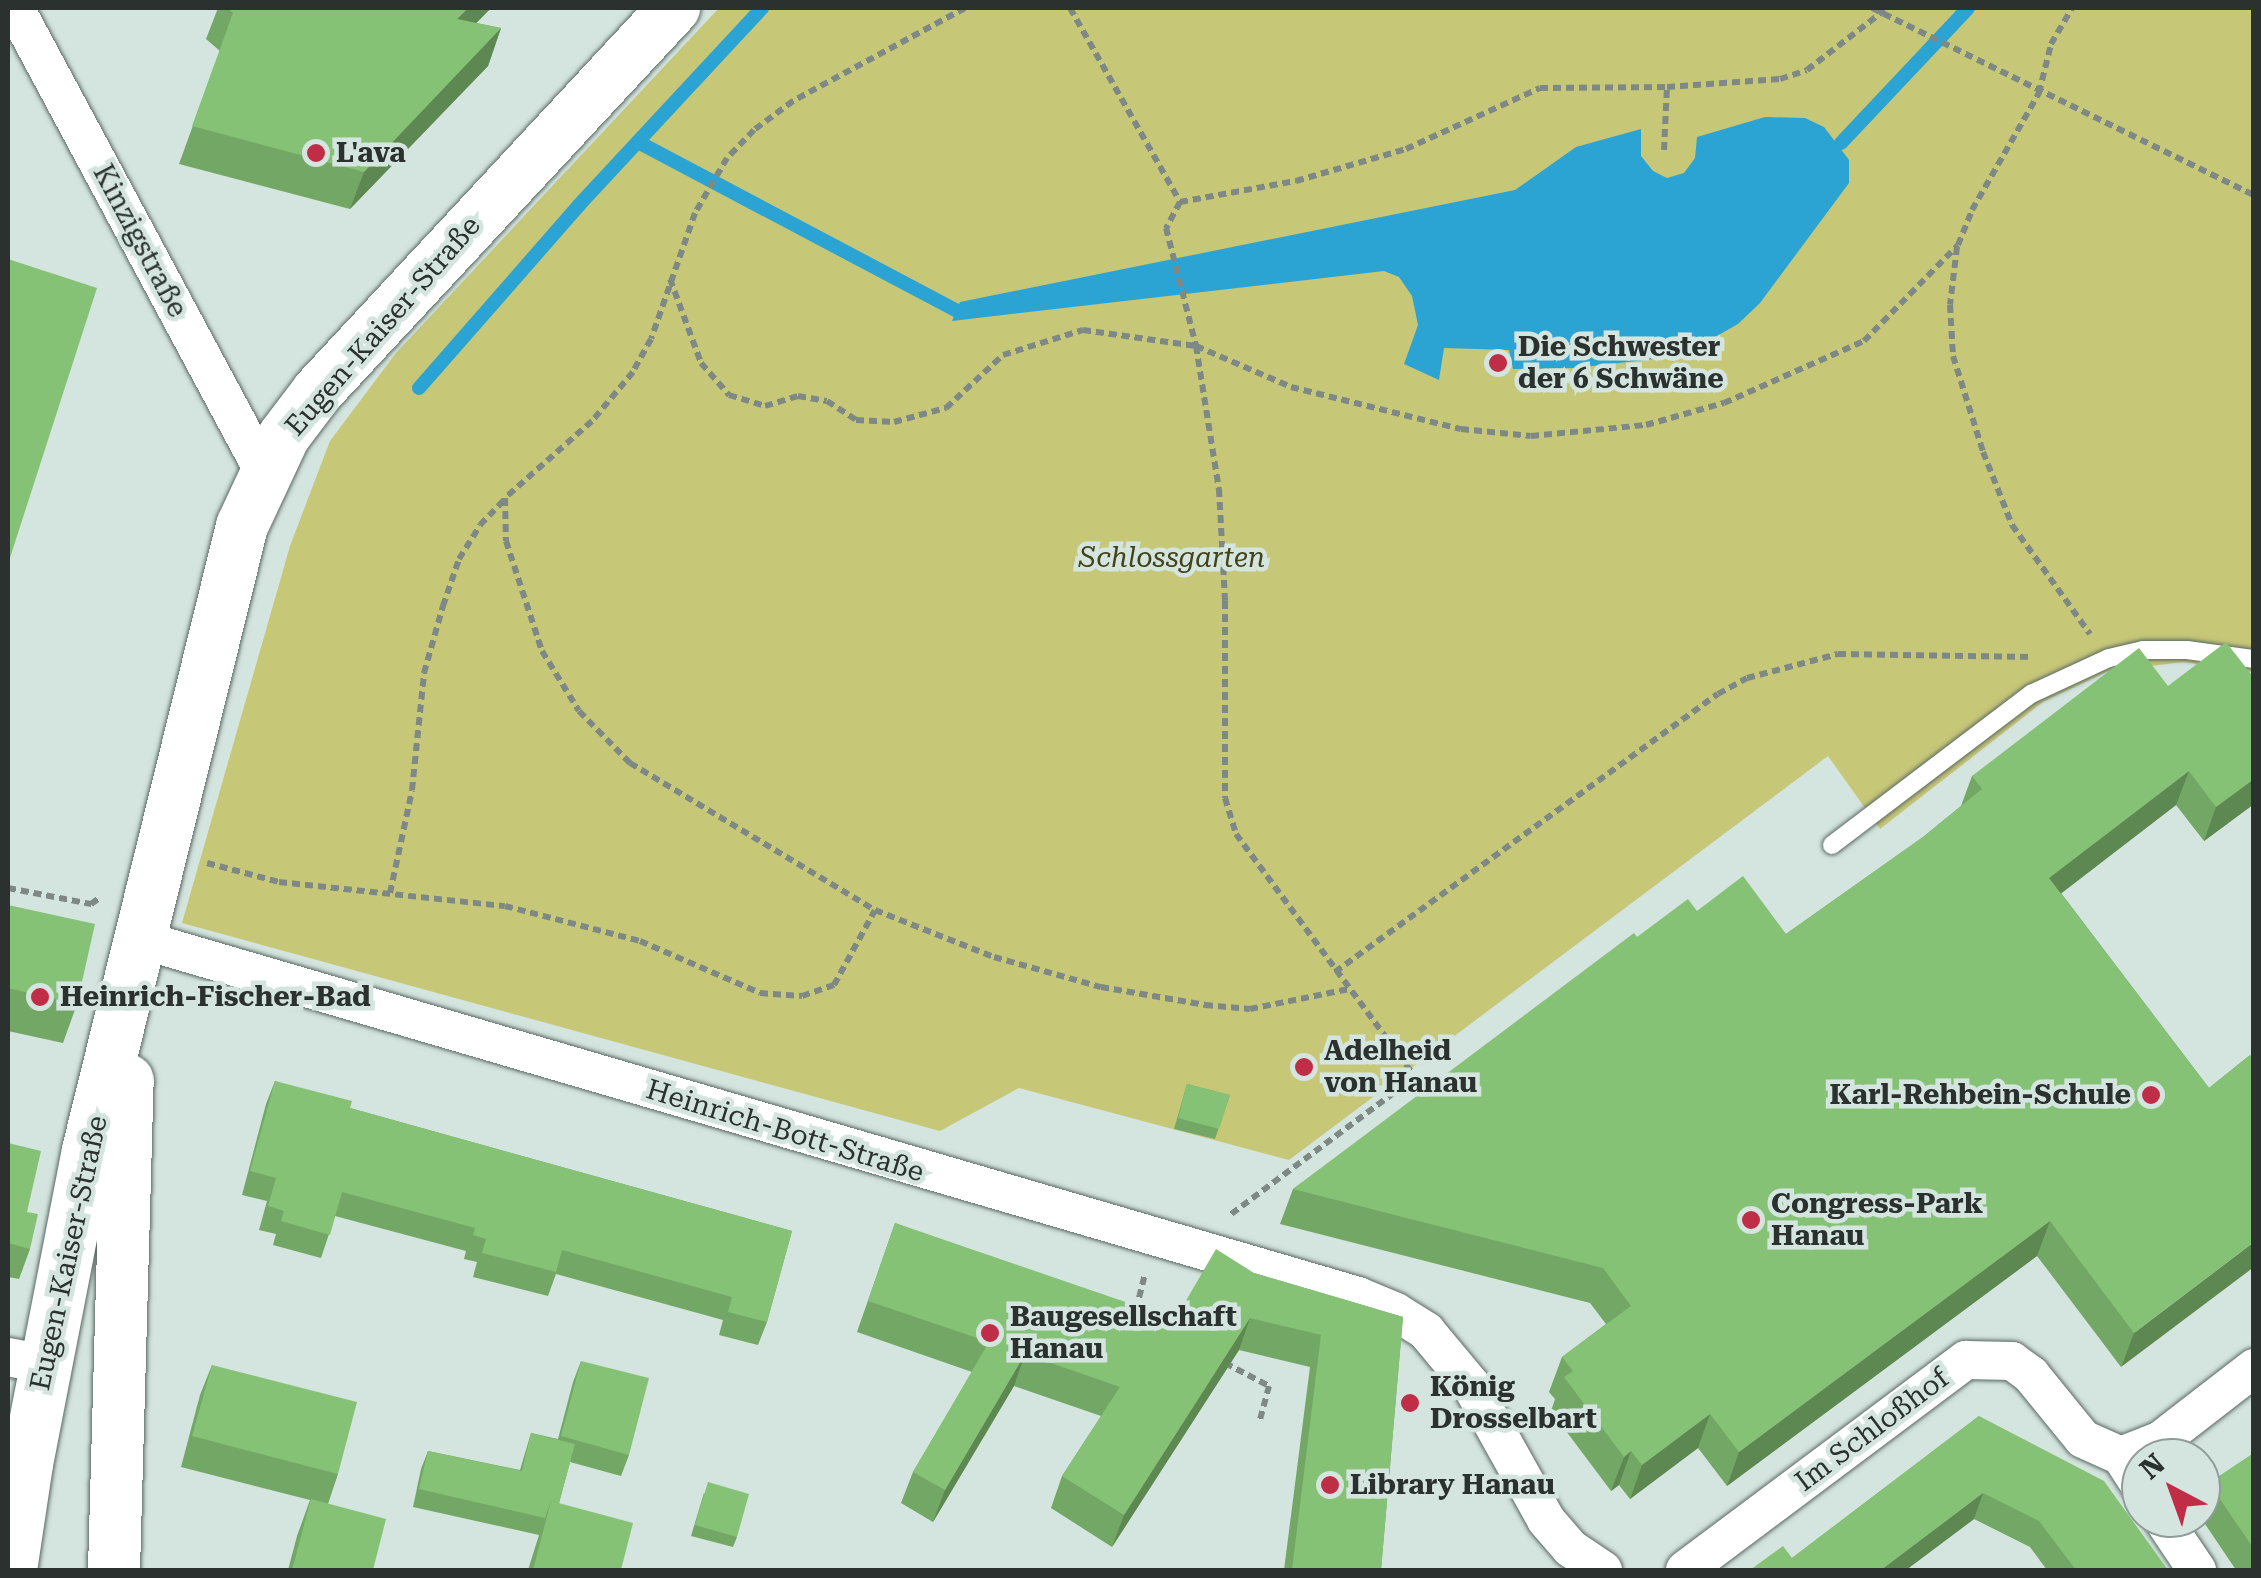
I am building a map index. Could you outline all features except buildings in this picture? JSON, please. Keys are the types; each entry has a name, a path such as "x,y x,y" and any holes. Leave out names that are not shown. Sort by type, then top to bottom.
{"main road":[{"name":"Eugen-Kaiser-Straße","path":"11,1570 26,1360 88,1150 242,526 284,436 318,391 674,8"},
{"name":"Eugen-Kaiser-Straße","path":"114,1570 130,1038 140,938"}],"street":[{"name":"Kinzigstraße","path":"15,8 265,474"},
{"name":"Heinrich-Bott-Straße","path":"140,938 1358,1296 1426,1331 1470,1385 1546,1520 1570,1548 1601,1570"},
{"name":"Im Schloßhof","path":"1685,1570 1966,1360 2012,1361 2030,1374 2083,1439 2121,1465"},
{"name":"Im Schloßhof","path":"2164,1438 2254,1368"},
{"path":"2175,1538 2197,1570"}],"lane":[{"path":"1832,845 2032,694 2109,658 2144,650 2187,650 2254,659"}],"path":[{"path":"390,893 412,790 424,672 459,559 480,526 592,421 632,372 651,339 684,242 727,158 754,130 793,101 965,8"},
{"path":"1070,8 1180,202"},
{"path":"1872,8 1885,10 2039,94 2254,196"},
{"path":"2072,8 2051,44 2039,94 1972,210 1958,245 1950,306 1953,356 1983,452 2012,524 2109,658"},
{"path":"1180,202 1296,182 1406,149 1540,88 1667,88 1780,79 1807,70 1885,10"},
{"path":"1664,150 1667,88"},
{"path":"1180,202 1166,228 1196,346 1223,549 1225,798 1245,848 1415,1077 1264,1190"},
{"path":"670,278 701,362 729,395 765,406 798,396 827,401 856,420 894,422 946,408 1003,355 1083,330 1196,346 1291,387 1461,429 1531,436 1646,425 1724,403 1864,341 1958,245"},
{"path":"506,498 506,542 526,607 542,650 578,711 630,763 875,910 994,957 1102,987 1205,1006 1250,1009 1348,989"},
{"path":"1336,972 1718,694 1747,678 1838,654 2109,658"},
{"path":"8,888 91,904 160,850 279,882 505,906 640,942 760,992 802,996 834,986 875,910"},
{"path":"1135,1316 1153,1238"},
{"path":"1219,1360 1269,1386 1260,1420"}],"green space":[{"name":"Schlossgarten","path":"719,8 2253,8 2253,672 2183,662 2106,672 2043,702 1880,829 1828,756 1289,1160 1019,1088 940,1131 182,923 290,546 330,441 396,353"}],"water":[{"path":"1765,117 1805,118 1824,127 1849,160 1849,183 1760,303 1738,324 1701,345 1663,358 1575,368 1513,369 1509,350 1444,348 1439,380 1404,364 1418,325 1412,296 1399,277 1384,271 952,321 960,302 1515,190 1576,147 1641,129 1641,156 1653,171 1667,178 1684,173 1695,158 1697,137"}],"waterway":[{"path":"419,388 579,205 762,8"},
{"path":"1841,143 1968,8"},
{"path":"638,142 957,311"}],"place":[{"name":"L'ava","path":"316,153"},
{"name":"Die Schwester der 6 Schwäne","path":"1498,363"},
{"name":"Heinrich-Fischer-Bad","path":"40,997"},
{"name":"Adelheid von Hanau","path":"1304,1067"},
{"name":"Karl-Rehbein-Schule","path":"2151,1095"},
{"name":"Congress-Park Hanau","path":"1751,1220"},
{"name":"Baugesellschaft Hanau","path":"990,1333"},
{"name":"König Drosselbart","path":"1410,1403"},
{"name":"Library Hanau","path":"1330,1485"}]}
